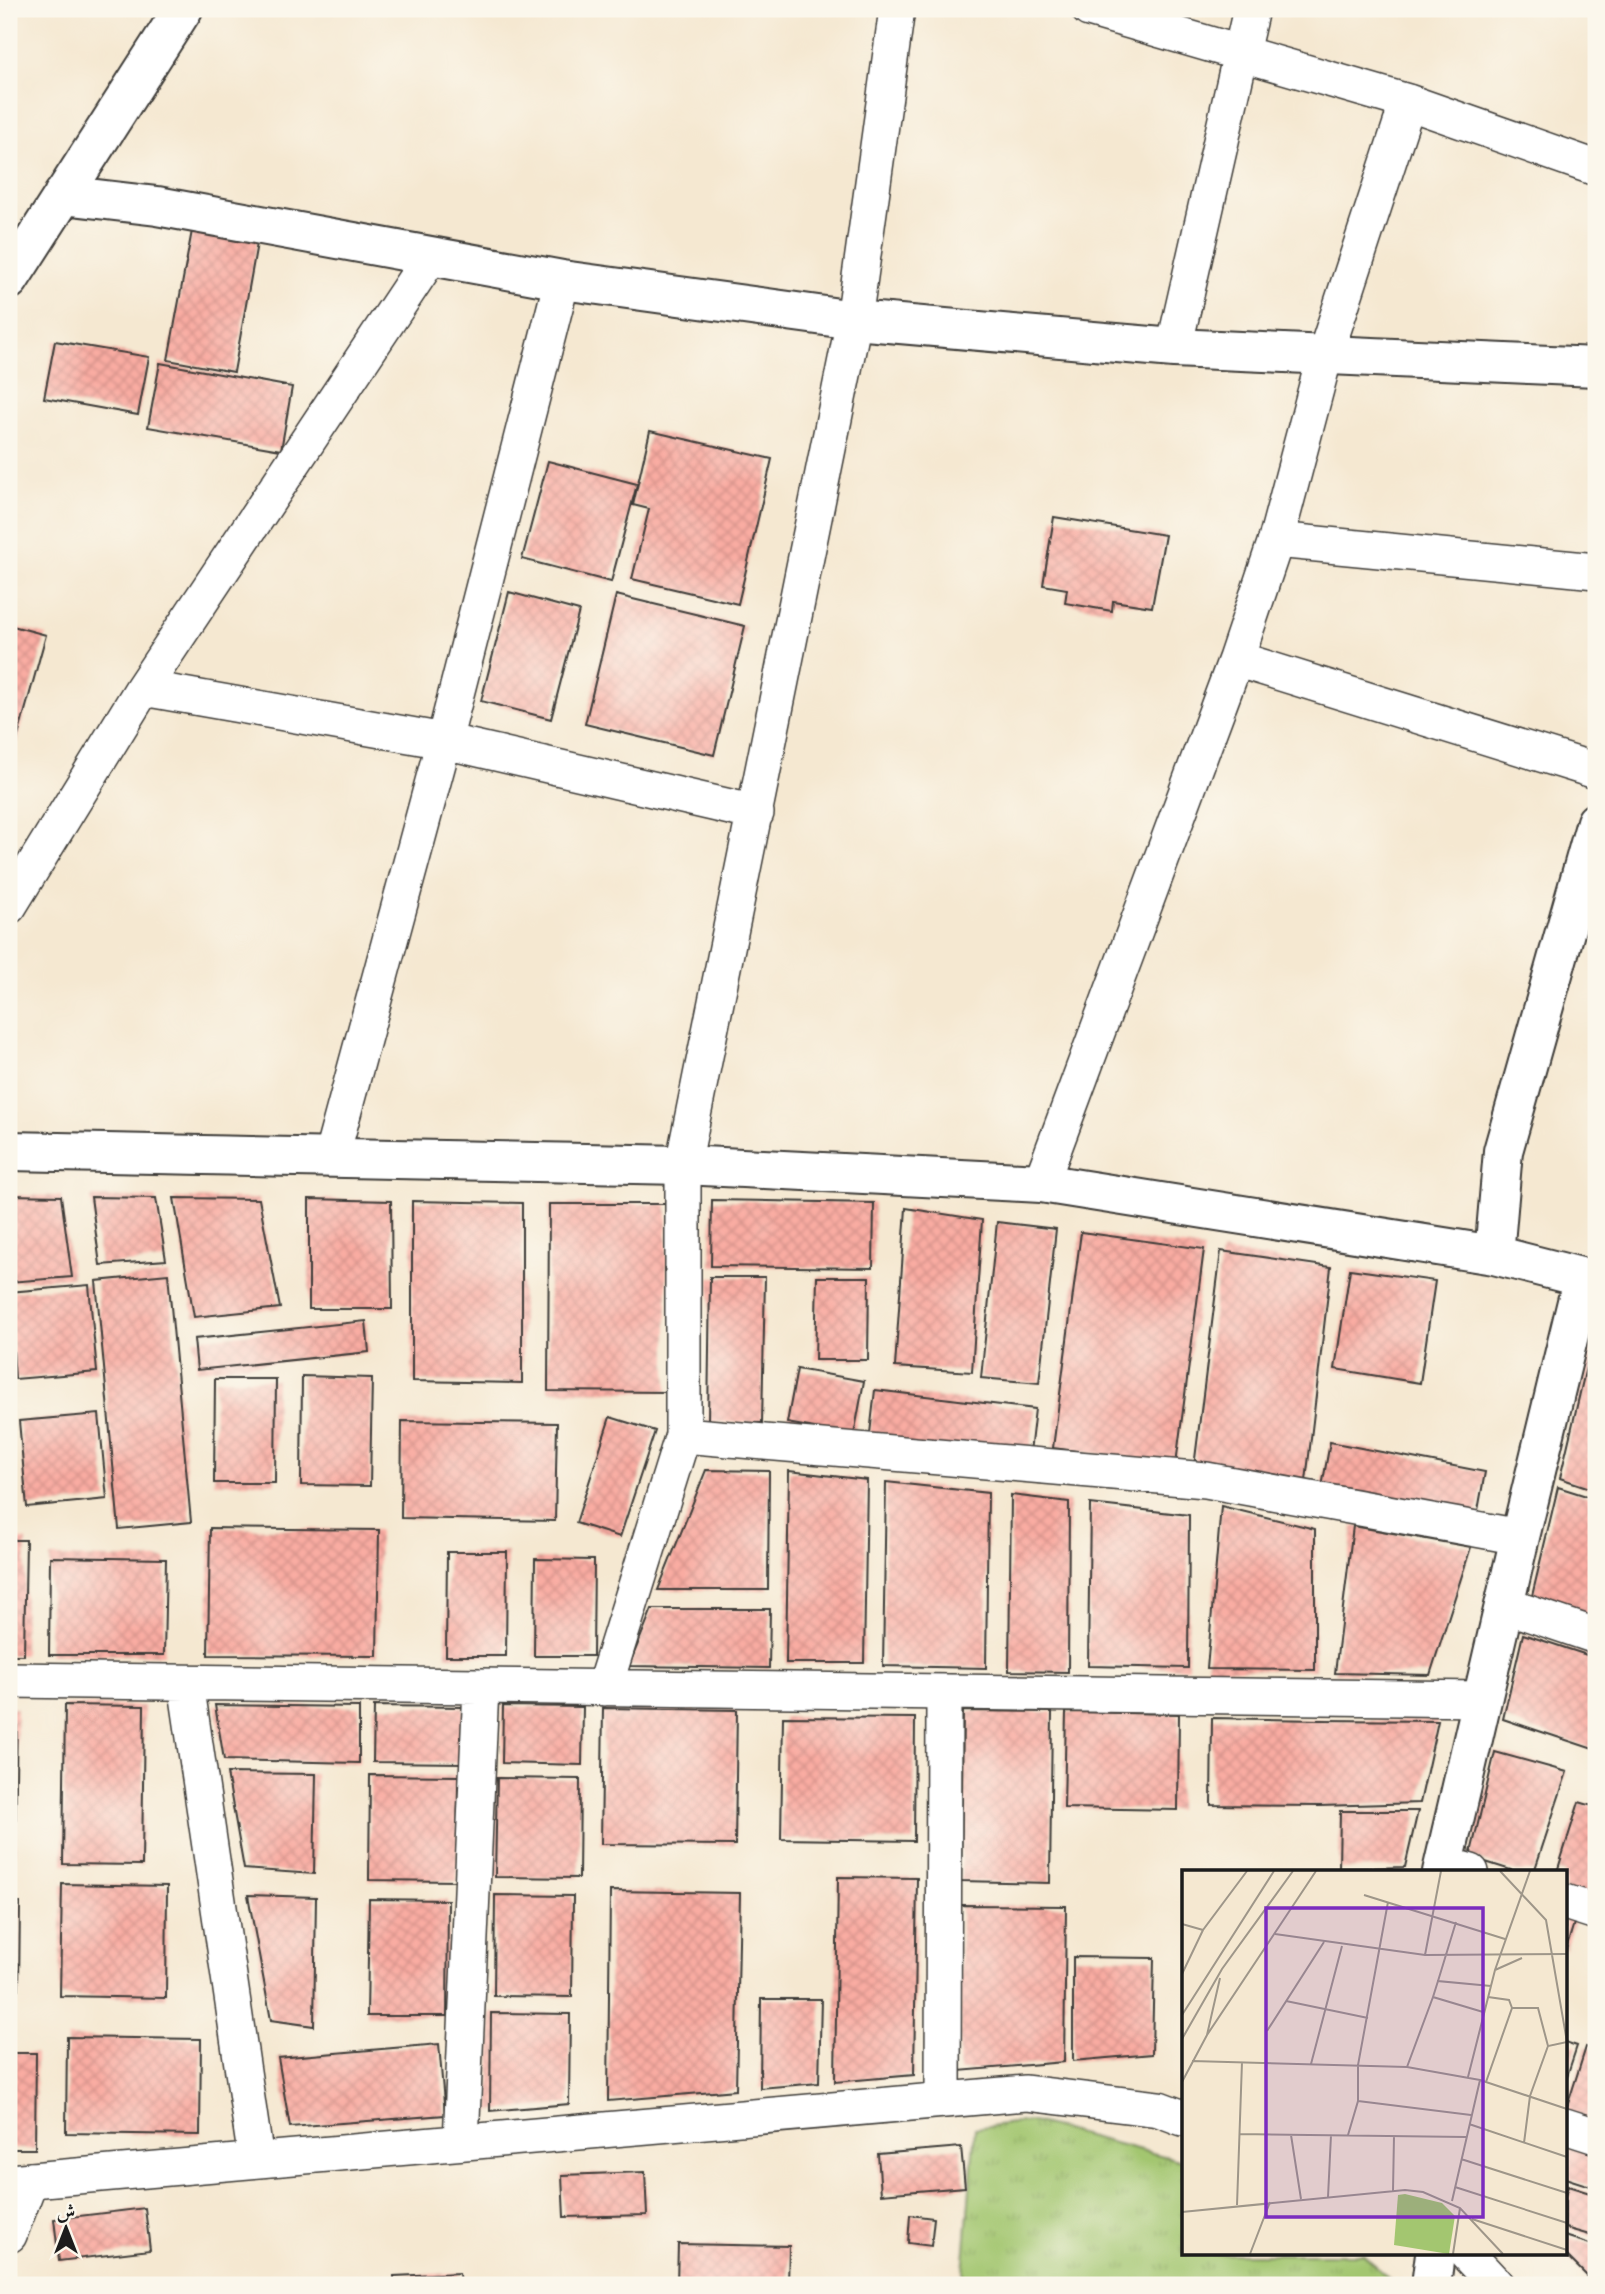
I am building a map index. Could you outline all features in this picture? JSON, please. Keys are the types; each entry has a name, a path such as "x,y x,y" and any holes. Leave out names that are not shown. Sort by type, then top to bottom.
{"street":[{"path":"9,280 183,9"},
{"path":"604,1688 683,1434 683,1165 854,320 897,9"},
{"path":"1089,9 1408,102 1596,168"},
{"path":"1174,348 1251,9"},
{"path":"1041,1183 1236,659 1276,540 1325,355 1408,102"},
{"path":"63,195 157,206 562,280 854,320 1174,348 1596,367"},
{"path":"9,906 143,688 431,256"},
{"path":"331,1158 444,741 562,280"},
{"path":"1276,540 1596,570"},
{"path":"1236,659 1596,771"},
{"path":"143,688 444,741 756,813"},
{"path":"1494,1255 1503,1151 1596,822"},
{"path":"9,1151 683,1165 1041,1183 1494,1255 1590,1279 1520,1537 1482,1699 1452,1869"},
{"path":"683,1434 1206,1480 1520,1537"},
{"path":"1504,1605 1596,1636"},
{"path":"9,1680 1482,1699"},
{"path":"186,1683 256,2160"},
{"path":"461,2142 481,1687"},
{"path":"943,2100 944,1692"},
{"path":"1566,1902 1596,1912"},
{"path":"9,2235 19,2181 1026,2093 1159,2109 1182,2118"},
{"path":"1566,2126 1596,2136"},
{"path":"1431,2285 1435,2256"},
{"path":"1469,2256 1496,2285"}],"green space":[{"path":"1029,2121 1182,2161 1182,2256 1365,2256 1395,2285 962,2285 975,2128"}],"building":[{"path":"194,220 259,232 234,372 168,360"},
{"path":"55,341 149,357 138,415 44,398"},
{"path":"160,363 292,387 281,450 148,427"},
{"path":"650,431 772,459 738,604 632,579 649,509 633,505"},
{"path":"548,461 637,484 611,582 522,559"},
{"path":"1054,517 1165,535 1152,607 1113,601 1112,611 1065,603 1067,589 1043,585"},
{"path":"509,592 579,611 551,719 481,701"},
{"path":"616,595 745,626 714,755 585,724"},
{"path":"9,625 46,635 10,765 9,765"},
{"path":"9,1195 61,1196 72,1277 9,1282"},
{"path":"91,1197 156,1198 166,1260 100,1265"},
{"path":"174,1198 259,1199 280,1308 194,1317"},
{"path":"309,1199 391,1201 392,1309 309,1309"},
{"path":"712,1200 874,1203 873,1268 711,1266"},
{"path":"412,1201 522,1203 522,1383 412,1381"},
{"path":"549,1204 667,1204 667,1392 548,1391"},
{"path":"906,1208 982,1220 972,1372 895,1367"},
{"path":"997,1222 1056,1229 1039,1383 981,1378"},
{"path":"1081,1232 1204,1249 1176,1464 1053,1448"},
{"path":"1221,1251 1331,1267 1306,1481 1194,1467"},
{"path":"1350,1269 1435,1281 1420,1383 1335,1369"},
{"path":"168,1274 191,1522 119,1529 96,1281"},
{"path":"710,1277 765,1277 762,1423 708,1422"},
{"path":"817,1277 869,1277 868,1360 815,1360"},
{"path":"89,1285 97,1372 15,1379 9,1292"},
{"path":"366,1321 369,1352 197,1370 194,1339"},
{"path":"1596,1329 1596,1490 1560,1478"},
{"path":"797,1369 864,1381 854,1435 787,1423"},
{"path":"302,1376 372,1378 370,1486 301,1485"},
{"path":"215,1379 276,1379 275,1483 214,1483"},
{"path":"875,1390 1035,1409 1029,1461 869,1442"},
{"path":"99,1414 107,1499 27,1507 19,1421"},
{"path":"610,1417 655,1431 620,1537 576,1523"},
{"path":"402,1421 557,1423 555,1521 401,1518"},
{"path":"1330,1442 1485,1472 1477,1516 1322,1487"},
{"path":"706,1470 769,1471 768,1590 658,1590"},
{"path":"789,1471 867,1480 864,1663 786,1663"},
{"path":"886,1482 988,1493 986,1668 883,1666"},
{"path":"1558,1487 1596,1499 1596,1591 1589,1616 1532,1596"},
{"path":"1011,1495 1069,1502 1068,1672 1009,1671"},
{"path":"1090,1504 1189,1515 1188,1668 1088,1666"},
{"path":"1221,1506 1315,1529 1315,1670 1207,1669"},
{"path":"1353,1526 1471,1547 1430,1675 1335,1673"},
{"path":"210,1528 379,1530 377,1656 208,1655"},
{"path":"9,1540 26,1540 24,1655 9,1655"},
{"path":"447,1552 507,1552 506,1656 446,1656"},
{"path":"50,1557 166,1559 164,1655 49,1655"},
{"path":"535,1559 594,1560 593,1656 534,1656"},
{"path":"652,1609 770,1609 769,1668 629,1666"},
{"path":"1523,1634 1596,1658 1596,1738 1593,1749 1503,1719"},
{"path":"65,1705 144,1706 142,1865 63,1864"},
{"path":"215,1705 359,1707 359,1763 224,1760"},
{"path":"374,1706 464,1707 463,1763 373,1762"},
{"path":"503,1706 583,1707 582,1765 502,1763"},
{"path":"9,1708 17,1708 15,1857 9,1857"},
{"path":"603,1708 737,1710 735,1845 601,1844"},
{"path":"963,1711 1052,1712 1050,1883 961,1881"},
{"path":"1066,1712 1179,1714 1178,1810 1064,1808"},
{"path":"783,1717 915,1718 914,1841 781,1839"},
{"path":"1212,1718 1438,1721 1420,1803 1211,1805"},
{"path":"1495,1752 1567,1772 1535,1870 1511,1870 1470,1857"},
{"path":"227,1773 316,1774 314,1874 244,1869"},
{"path":"370,1775 458,1776 457,1881 369,1880"},
{"path":"497,1778 580,1779 579,1878 495,1877"},
{"path":"1579,1802 1596,1807 1596,1901 1566,1891 1566,1870 1558,1870"},
{"path":"1340,1811 1418,1811 1405,1867 1339,1869"},
{"path":"838,1877 917,1878 914,2075 835,2082"},
{"path":"62,1884 167,1886 166,1998 60,1996"},
{"path":"610,1891 740,1893 736,2090 608,2101"},
{"path":"248,1895 316,1897 314,2026 271,2020"},
{"path":"495,1895 573,1896 572,1997 494,1996"},
{"path":"369,1899 448,1900 447,2016 367,2016"},
{"path":"9,1903 20,1903 19,1989 9,1989"},
{"path":"961,1905 1066,1906 1064,2062 959,2071"},
{"path":"1566,1914 1576,1917 1566,1949"},
{"path":"1073,1957 1154,1958 1152,2054 1073,2061"},
{"path":"761,1999 821,1999 819,2083 760,2088"},
{"path":"491,2013 570,2014 569,2104 490,2111"},
{"path":"67,2037 201,2039 200,2135 66,2133"},
{"path":"1566,2042 1577,2046 1566,2079"},
{"path":"439,2044 445,2115 290,2127 278,2058"},
{"path":"1586,2047 1596,2050 1596,2122 1566,2113"},
{"path":"9,2053 36,2053 35,2149 9,2149"},
{"path":"1566,2144 1596,2154 1596,2188 1566,2178"},
{"path":"961,2147 965,2187 881,2194 878,2154"},
{"path":"645,2172 647,2215 564,2217 562,2175"},
{"path":"1568,2186 1596,2195 1596,2226 1593,2236 1566,2228"},
{"path":"145,2208 150,2250 59,2261 54,2219"},
{"path":"910,2215 934,2218 931,2246 908,2243"},
{"path":"1566,2236 1596,2246 1596,2285 1566,2255"},
{"path":"678,2244 789,2246 788,2285 677,2285"},
{"path":"459,2273 460,2285 394,2285 394,2276"}]}
